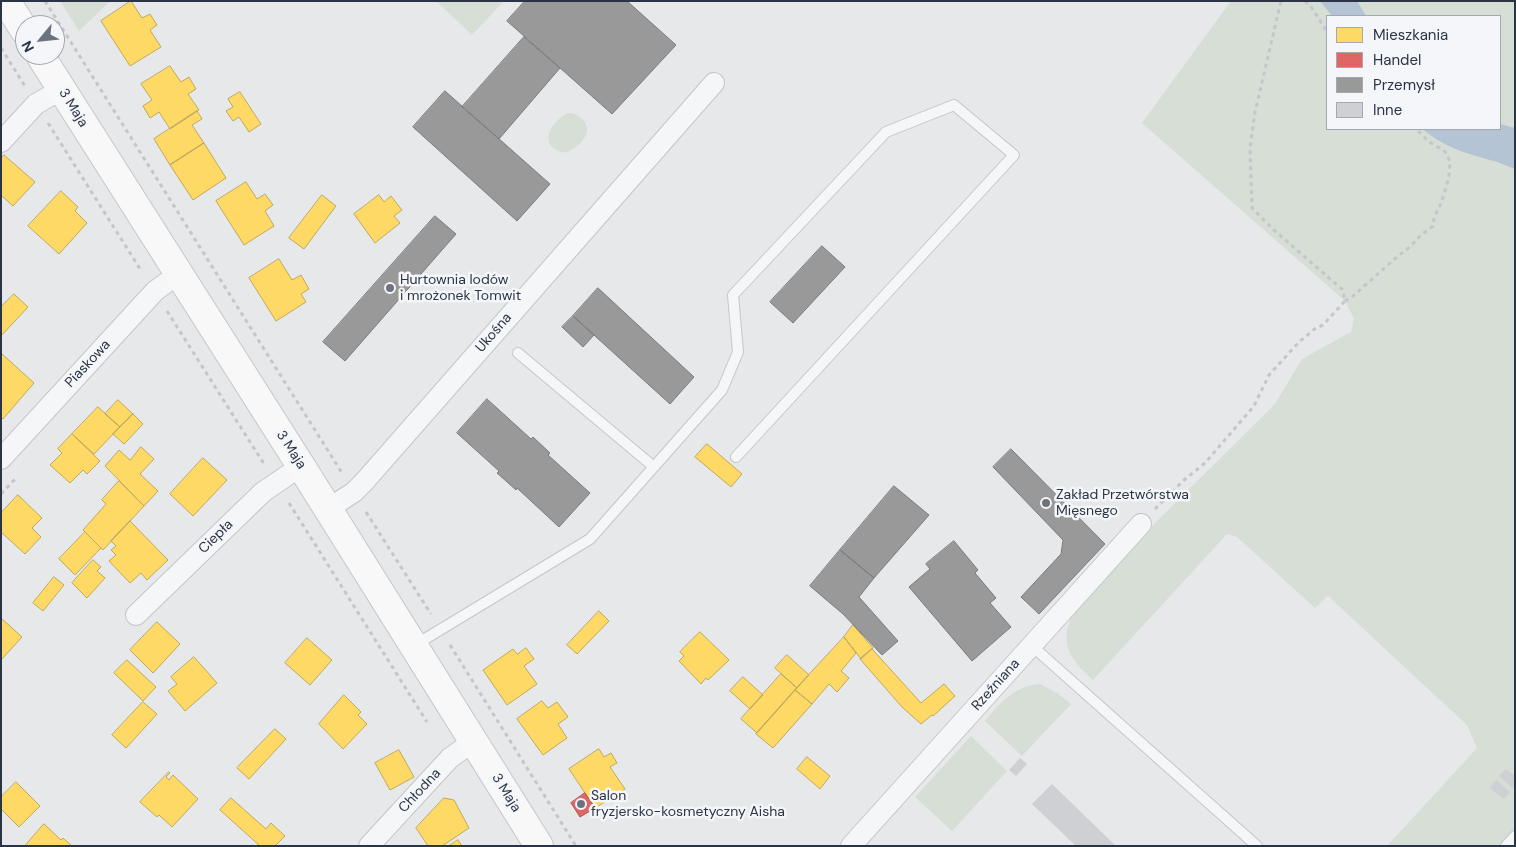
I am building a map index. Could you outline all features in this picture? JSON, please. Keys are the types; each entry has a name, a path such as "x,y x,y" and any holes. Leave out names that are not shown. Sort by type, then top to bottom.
{"street":[{"path":"6,1 15,15"},
{"name":"3 Maja","path":"46,65 539,846"},
{"name":"Ukośna","path":"328,509 354,492 714,83"},
{"path":"1,142 36,104 62,89"},
{"name":"Piaskowa","path":"1,459 155,291 178,274"},
{"name":"Ciepła","path":"136,615 263,492 301,466"},
{"name":"Rzeźniana","path":"852,846 1141,524"},
{"name":"Chłodna","path":"369,846 450,758 474,741"}],"lane":[{"path":"414,645 590,539 722,390 738,352 733,295 886,132 954,105 1014,155 736,457"},
{"path":"518,353 654,467"},
{"path":"1031,645 1257,846"},
{"path":"1506,846 1515,836"}],"path":[{"path":"45,1 576,846"},
{"path":"1281,1 1254,112 1250,148 1252,208 1275,231 1343,290 1345,301"},
{"path":"1305,1 1310,5 1326,30"},
{"path":"1,48 146,278"},
{"path":"1141,524 1210,456 1254,406 1269,375 1293,349 1316,328 1323,325 1345,301 1433,226 1433,218 1442,202 1449,172 1449,159 1445,152 1417,130"},
{"path":"167,310 432,730"}],"shaded area":[{"path":"60,1 110,1 79,31"},
{"path":"436,1 504,1 472,35"},
{"path":"1231,1 1515,1 1515,846 1387,846 1477,748 1467,725 1328,596 1315,608 1237,537 1227,534 1093,680 1073,659 1069,651 1067,635 1072,615 1144,534 1275,404 1302,359 1351,332 1354,319 1345,301 1142,123"},
{"path":"568,113 582,118 587,132 586,136 577,146 569,151 561,152 549,144 548,138 557,121"},
{"path":"1040,684 1057,693 1071,704 1022,756 985,721 1009,696 1023,688"},
{"path":"971,736 1007,771 952,831 915,797"}],"water":[{"path":"1320,1 1357,1 1365,15 1331,15"},
{"path":"1501,124 1515,128 1515,169 1448,146 1424,130 1501,130"}],"building: Mieszkania":[{"path":"131,1 142,18 150,14 157,25 150,30 161,47 130,66 101,21"},
{"path":"170,66 181,82 189,77 196,89 188,94 199,110 170,129 159,112 150,118 143,106 152,100 141,84"},
{"path":"240,92 261,124 249,132 239,117 233,121 226,111 233,107 228,99"},
{"path":"197,111 202,119 192,125 204,143 170,165 154,139"},
{"path":"204,143 226,178 193,200 170,165"},
{"path":"4,155 35,182 13,206 1,195 1,159"},
{"path":"246,182 257,199 265,194 273,205 265,211 274,226 244,245 216,201"},
{"path":"61,191 78,207 75,211 87,223 59,254 28,226"},
{"path":"322,195 336,206 304,249 289,238"},
{"path":"379,195 384,202 391,196 402,210 394,216 400,223 375,243 354,214"},
{"path":"279,259 292,280 301,275 309,289 301,294 306,302 276,321 249,278"},
{"path":"14,294 28,307 1,336 1,307"},
{"path":"1,353 34,383 3,419 1,417"},
{"path":"118,400 133,414 120,427 105,414"},
{"path":"98,407 120,427 94,454 72,434"},
{"path":"133,414 143,424 124,444 113,434"},
{"path":"72,434 100,461 87,474 83,470 70,483 50,465 62,453 58,449"},
{"path":"707,444 742,474 731,487 695,457"},
{"path":"141,447 154,459 140,474 158,491 144,506 105,466 119,450 130,460"},
{"path":"203,458 227,480 193,516 170,494"},
{"path":"119,481 144,506 103,550 83,530 106,504 102,500"},
{"path":"18,495 42,518 32,528 41,537 25,554 1,532 1,513"},
{"path":"130,521 168,560 147,580 141,573 130,583 109,561 116,555 111,550 116,546 111,541"},
{"path":"85,532 101,548 75,575 59,559"},
{"path":"93,560 101,567 97,571 105,578 87,598 72,583"},
{"path":"54,577 64,585 43,611 33,603"},
{"path":"599,611 609,621 577,654 567,645"},
{"path":"1,618 22,637 1,660"},
{"path":"157,622 180,644 153,673 130,650"},
{"path":"853,625 873,648 861,659 844,637"},
{"path":"700,632 729,660 708,680 706,678 701,684 679,661 684,656 680,652"},
{"path":"844,637 856,653 841,671 849,678 837,692 829,684 812,704 795,690"},
{"path":"307,638 332,660 310,685 285,663"},
{"path":"526,648 534,659 524,666 537,684 507,705 483,670 513,649 517,654"},
{"path":"872,649 921,703 944,684 955,696 921,724 902,707 860,659"},
{"path":"787,655 809,675 797,688 775,668"},
{"path":"194,657 217,683 185,711 168,691 177,684 171,677"},
{"path":"127,660 156,687 143,701 114,673"},
{"path":"781,674 797,688 757,733 741,719"},
{"path":"743,677 763,695 750,709 730,691"},
{"path":"795,690 812,704 773,748 756,734"},
{"path":"344,695 361,712 358,715 367,724 343,749 319,724"},
{"path":"542,701 548,708 557,702 568,717 558,724 567,738 543,755 517,719"},
{"path":"143,702 157,714 126,748 112,735"},
{"path":"275,729 286,739 249,779 237,768"},
{"path":"599,749 604,757 611,753 617,763 610,767 625,789 595,808 569,769"},
{"path":"399,750 414,777 390,790 375,763"},
{"path":"807,757 830,776 820,789 797,769"},
{"path":"169,772 166,777 169,780 173,775 198,799 172,827 140,802"},
{"path":"16,782 40,806 19,827 1,809 1,797"},
{"path":"231,798 266,829 271,823 285,836 275,846 260,846 220,810"},
{"path":"444,798 454,800 469,828 442,846 428,846 416,828"},
{"path":"44,824 61,840 63,838 72,846 25,846"},
{"path":"458,840 462,846 449,846"}],"building: Handel":[{"path":"585,793 595,808 580,817 571,803"}],"building: Przemysł":[{"path":"525,1 627,1 676,45 612,114 507,21"},
{"path":"524,37 560,68 499,139 462,107"},
{"path":"445,91 550,184 517,221 413,127"},
{"name":"Hurtownia lodów i mrożonek Tomwit","path":"435,216 456,234 345,361 323,342"},
{"path":"822,246 845,267 793,323 770,302"},
{"path":"598,288 694,377 670,404 573,316"},
{"path":"573,316 594,335 583,347 562,327"},
{"path":"487,399 531,439 533,437 550,453 548,455 590,493 559,527 517,488 516,490 497,473 499,471 457,433"},
{"name":"Zakład Przetwórstwa Mięsnego","path":"1011,449 1105,544 1039,614 1021,597 1061,554 1063,540 993,467"},
{"path":"894,486 929,515 874,578 840,550"},
{"path":"954,541 978,570 975,573 996,598 990,603 1011,627 972,661 909,587 930,569 926,564"},
{"path":"840,550 874,578 859,597 898,641 882,655 843,614 810,586"}],"building: Inne":[{"path":"1020,758 1027,764 1016,776 1009,770"},
{"path":"1506,769 1515,776 1515,786 1513,788 1499,776"},
{"path":"1496,780 1510,792 1504,799 1490,788"},
{"path":"1052,784 1116,846 1076,846 1032,804"}],"place":[{"name":"Hurtownia lodów i mrożonek Tomwit","path":"390,288"},
{"name":"Zakład Przetwórstwa Mięsnego","path":"1046,503"},
{"name":"Salon fryzjersko-kosmetyczny Aisha","path":"581,804"}]}
